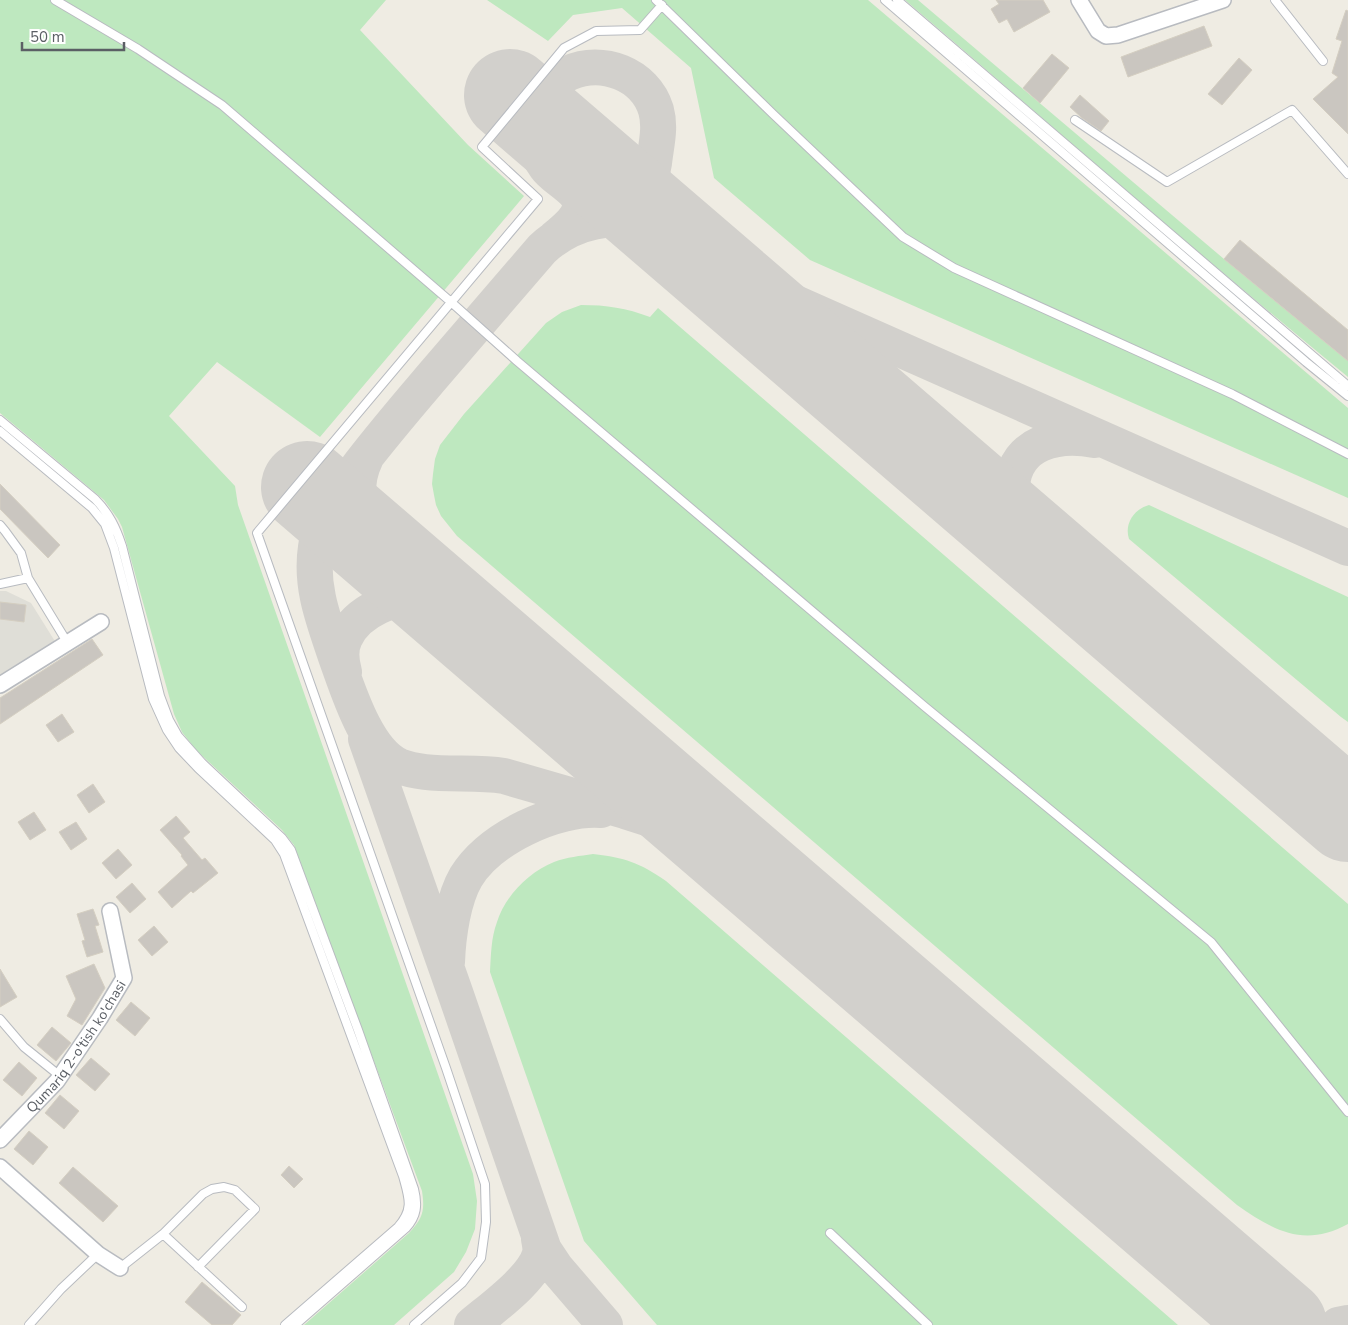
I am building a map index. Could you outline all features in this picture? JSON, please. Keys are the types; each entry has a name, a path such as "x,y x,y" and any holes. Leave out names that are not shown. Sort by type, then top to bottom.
{"street":[{"path":"1079,0 1098,31 1106,36 1118,35 1223,0"},
{"path":"0,685 101,622"},
{"name":"Qumariq 2-o'tish ko'chasi","path":"0,1140 60,1076 100,1018 124,978 110,911"},
{"path":"0,1167 98,1254 120,1268"}],"lane":[{"path":"55,0 138,49 222,105 451,302 516,361 924,706 1211,942 1348,1112"},
{"path":"885,0 1348,396"},
{"path":"897,0 1348,386"},
{"path":"1275,0 1323,61"},
{"path":"414,1325 462,1283 480,1258 486,1222 485,1184 443,1058 257,533 538,199 482,147 564,48 596,31 640,30 659,2 773,114 903,237 954,268 1232,394 1348,454"},
{"path":"1075,120 1167,182 1292,110 1348,174"},
{"path":"0,420 95,498 108,514 115,526 122,546 160,696 168,720 174,731 202,763 282,838 291,850 358,1030 414,1189 417,1205 416,1212 413,1220 406,1228 295,1325"},
{"path":"0,431 87,503 101,518 114,548 153,699 164,724 174,742 191,761 275,840 284,854 403,1176 409,1204 408,1214 405,1219 285,1325"},
{"path":"0,525 21,553 28,578 67,642"},
{"path":"0,584 28,578"},
{"path":"0,1019 24,1047 60,1076"},
{"path":"120,1268 163,1234 203,1194 212,1189 224,1187 235,1190 255,1210 198,1267"},
{"path":"830,1233 928,1325"},
{"path":"163,1234 242,1307"},
{"path":"29,1325 61,1289 98,1254"}],"shaded area":[{"path":"0,591 6,591 31,603 56,643 0,678"}],"green space":[{"path":"0,0 386,0 360,30 468,145 524,196 320,437 217,362 169,416 235,486 238,505 473,1174 477,1201 475,1229 466,1252 454,1272 394,1325 304,1325 409,1233 422,1214 423,1204 422,1191 294,845 282,830 196,750 182,732 174,714 122,527 118,519 104,500 0,413"},
{"path":"487,0 868,0 1348,408 1348,498 810,260 714,178 691,68 622,8 573,15 548,41"},
{"path":"905,0 918,0 1224,259 1348,361 1348,377 1181,237"},
{"path":"581,305 616,308 650,317 658,308 1348,904 1348,1224 1317,1235 1290,1233 1277,1229 1237,1205 457,536 441,516 434,495 433,474 435,459 440,445 464,414 546,323 562,312"},
{"path":"1149,505 1348,597 1348,722 1129,539 1129,523 1139,510"},
{"path":"593,854 631,862 666,881 1178,1325 657,1325 584,1241 490,972 492,940 495,928 501,912 512,894 527,879 545,866 569,858"}],"building":[{"path":"996,0 1043,0 1050,12 1014,32 1007,19 999,23 991,9 999,4"},
{"path":"1346,10 1348,11 1348,134 1313,99 1338,77 1332,73 1342,41 1336,39"},
{"path":"1204,26 1212,46 1128,77 1121,57"},
{"path":"1052,54 1069,68 1040,103 1023,88"},
{"path":"1239,58 1252,70 1222,105 1208,94"},
{"path":"1080,95 1109,121 1101,131 1070,107"},
{"path":"1240,240 1348,330 1348,361 1224,259"},
{"path":"0,484 60,545 48,558 0,509"},
{"path":"0,602 26,605 24,622 0,619"},
{"path":"92,639 103,655 0,724 0,698"},
{"path":"62,714 74,732 58,742 46,725"},
{"path":"93,784 105,802 89,813 77,795"},
{"path":"34,812 46,830 30,840 18,822"},
{"path":"176,816 190,832 183,838 202,860 205,858 218,873 193,893 191,891 172,908 158,892 188,865 182,855 160,830"},
{"path":"76,822 87,839 71,850 59,832"},
{"path":"118,849 132,865 116,879 102,863"},
{"path":"132,883 146,899 130,913 116,897"},
{"path":"93,909 99,925 95,926 103,952 87,957 82,941 85,940 77,914"},
{"path":"154,926 168,942 152,956 138,940"},
{"path":"94,964 105,988 82,1025 67,1016 76,999 66,976"},
{"path":"0,969 17,997 0,1007"},
{"path":"131,1002 150,1018 135,1036 116,1020"},
{"path":"52,1027 71,1043 56,1061 37,1045"},
{"path":"91,1058 110,1074 95,1091 76,1075"},
{"path":"19,1062 37,1078 22,1096 3,1080"},
{"path":"60,1095 79,1111 64,1129 45,1113"},
{"path":"29,1131 48,1147 33,1165 14,1149"},
{"path":"289,1166 303,1179 294,1188 281,1175"},
{"path":"73,1167 118,1206 103,1222 59,1183"},
{"path":"202,1282 241,1315 232,1325 212,1325 185,1302"}],"taxiway":[{"path":"555,238 574,220 580,206 579,200 572,190 550,172 539,155 534,128 536,114 547,90 557,80 569,73 595,67 621,72 642,87 650,97 656,110 658,123 654,163 645,196 638,205 630,210 603,219"},
{"path":"681,242 654,227 639,222 609,220 580,226 554,239 542,249 392,424 342,489 330,507 321,526 316,547 315,576 323,617 336,657 360,718 377,747 387,758 399,766 422,772 504,776 716,840"},
{"path":"703,262 1348,548"},
{"path":"1045,556 1024,533 1017,522 1011,493 1015,470 1021,459 1030,450 1041,444 1067,438 1095,440"},
{"path":"365,460 358,485 361,514 373,539 393,561"},
{"path":"344,672 342,646 345,638 358,620 378,606 402,599 424,599 448,610 461,620"},
{"path":"366,739 544,1250 556,1268 605,1325"},
{"path":"1296,772 1327,790 1348,798"},
{"path":"447,962 450,929 461,886 477,863 507,838 526,828 564,814 583,810 601,810"},
{"path":"472,1325 511,1293 529,1273 536,1264 540,1254 539,1239"},
{"path":"1261,1309 1277,1318 1300,1325"},
{"path":"1338,1325 1348,1323"}],"runway":[{"path":"510,95 1348,816"},
{"path":"307,487 1281,1325"}]}
